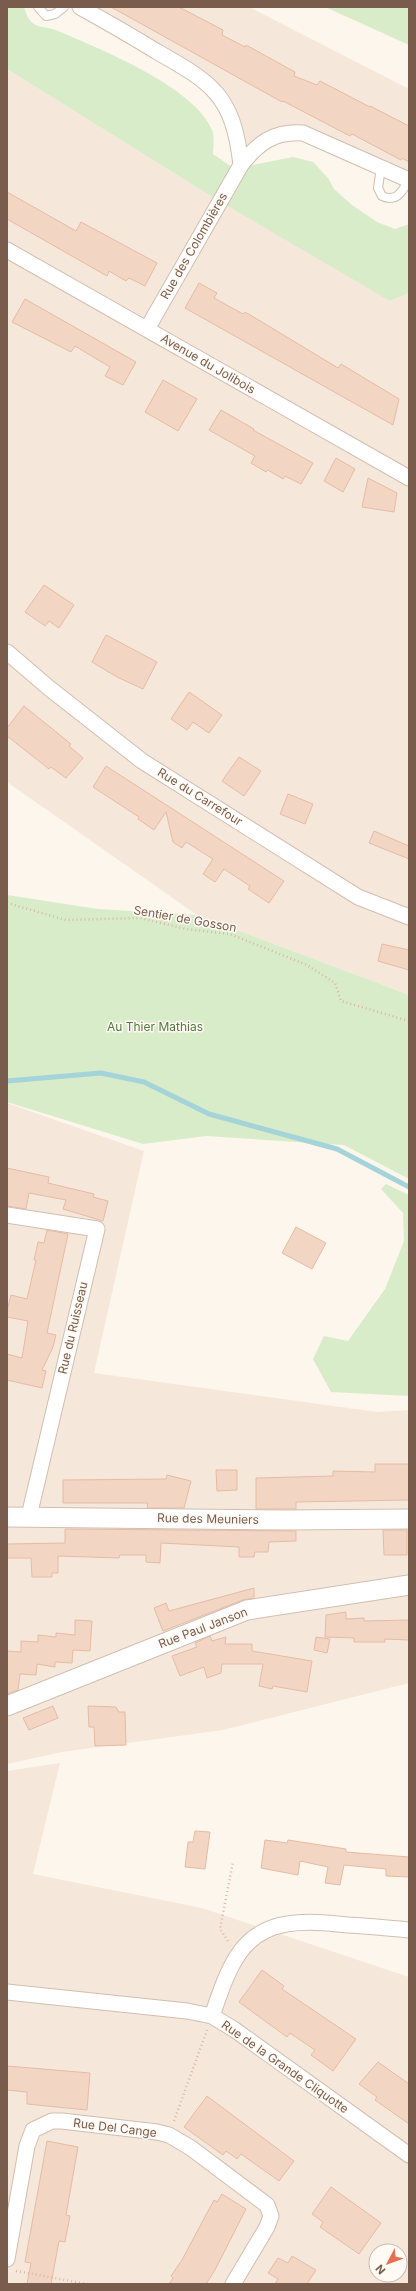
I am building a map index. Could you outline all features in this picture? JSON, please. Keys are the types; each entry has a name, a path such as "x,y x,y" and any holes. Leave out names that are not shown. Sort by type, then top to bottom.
{"street":[{"path":"80,7 190,71 211,86 234,123 238,136 241,165"},
{"name":"Rue des Colombières","path":"147,328 241,165 255,148 264,141 273,136 292,132 313,136 409,180"},
{"name":"Avenue du Jolibois","path":"7,250 147,328 409,478"},
{"name":"Rue du Carrefour","path":"7,652 49,688 142,761 358,897 409,917"},
{"name":"Rue du Ruisseau","path":"7,1215 97,1229 29,1516"},
{"name":"Rue des Meuniers","path":"7,1517 29,1516 284,1520 409,1519"},
{"name":"Rue Paul Janson","path":"7,1706 247,1610 409,1585"},
{"path":"212,2016 230,1969 238,1955 249,1942 264,1932 293,1922 322,1922 409,1930"},
{"name":"Rue de la Grande Cliquotte","path":"7,1992 188,2011 212,2016 235,2030 409,2155"},
{"name":"Rue Del Cange","path":"11,2265 27,2146 33,2130 47,2123 62,2121 157,2132 169,2135 192,2148 267,2205 271,2216 267,2227 233,2284"}],"lane":[{"path":"38,7 46,16 55,14 64,7"},
{"path":"381,167 378,188 382,196 392,199 396,197 409,180"}],"path":[{"name":"Sentier de Gosson","path":"7,903 66,920 140,918 186,929 230,934 306,965 335,983 341,1001 409,1021"},
{"path":"233,1862 220,1929 238,1955"},
{"path":"169,2135 212,2016"},
{"path":"11,2265 87,2284"}],"shaded area":[{"path":"91,7 249,7 409,89 409,174 280,128 246,170 390,301 409,293 409,995 197,915 7,782 7,69 214,198 244,142 231,107"},
{"path":"7,1103 144,1151 94,1373 377,1412 409,1410 409,1683 223,1730 62,1752 7,1764"},
{"path":"60,1763 33,1874 202,1908 409,1977 409,2284 7,2284 7,1771"}],"green space":[{"path":"7,7 24,7 27,15 34,24 58,31 121,59 144,71 187,99 202,114 212,130 214,139 213,154 232,167 214,198 7,69"},
{"path":"325,7 409,7 409,45"},
{"path":"293,157 313,162 328,178 334,189 352,205 377,222 395,229 409,224 409,293 390,301 226,205 248,166"},
{"name":"Au Thier Mathias","path":"7,895 98,909 197,915 409,995 409,1179 344,1145 206,1136 143,1144 7,1102"},
{"path":"386,1184 409,1195 409,1396 331,1392 313,1359 324,1336 348,1341 385,1289 404,1241 403,1213 381,1189"}],"building":[{"path":"111,7 179,7 223,30 222,35 245,47 246,45 295,72 294,76 317,85 320,81 409,126 409,162 402,158 401,160 352,134 350,136 283,101 282,102"},
{"path":"7,192 76,231 81,222 157,263 145,286 129,278 126,281 109,271 107,276 7,219"},
{"path":"199,283 217,293 214,298 243,314 245,312 338,368 341,364 399,399 393,425 185,308"},
{"path":"25,299 136,362 123,385 105,376 110,367 75,346 71,352 12,322"},
{"path":"163,380 197,399 178,431 145,412"},
{"path":"221,410 254,429 253,430 313,463 301,484 285,476 283,479 268,470 266,472 251,463 255,456 209,430"},
{"path":"336,458 355,469 343,492 324,481"},
{"path":"368,478 397,493 394,512 362,507"},
{"path":"44,585 74,605 59,628 49,621 45,626 25,612"},
{"path":"106,635 157,662 143,689 117,677 92,662"},
{"path":"189,692 222,715 209,733 193,722 187,730 171,719"},
{"path":"24,706 71,744 69,746 83,758 66,778 51,767 49,769 7,736 7,728"},
{"path":"239,757 261,771 244,796 222,781"},
{"path":"106,766 284,881 269,903 248,889 250,886 224,869 215,882 203,874 213,859 186,842 182,848 173,842 166,812 154,830 138,819 139,817 93,787"},
{"path":"288,794 313,804 305,824 280,814"},
{"path":"374,831 409,846 409,859 369,843"},
{"path":"382,944 409,950 409,970 378,961"},
{"path":"7,1168 49,1177 48,1183 94,1194 93,1197 108,1201 103,1221 63,1209 66,1200 29,1193 26,1209 7,1206"},
{"path":"296,1227 326,1243 312,1269 282,1253"},
{"path":"47,1230 68,1234 47,1333 56,1335 53,1347 42,1370 46,1371 42,1388 7,1380 7,1354 22,1358 28,1321 7,1317 7,1311 11,1295 27,1299 36,1260 34,1260 38,1242 44,1243"},
{"path":"375,1464 409,1464 409,1500 296,1502 296,1509 256,1509 256,1478 333,1476 333,1471 375,1472"},
{"path":"216,1470 237,1470 237,1490 217,1491"},
{"path":"167,1475 191,1481 184,1508 147,1508 148,1503 63,1503 63,1480 166,1479"},
{"path":"65,1529 296,1531 296,1541 269,1542 268,1552 255,1552 254,1557 239,1557 239,1547 161,1543 160,1563 146,1562 146,1555 120,1555 119,1558 58,1556 58,1573 52,1573 52,1577 32,1577 31,1558 7,1558 7,1544 65,1543"},
{"path":"383,1530 407,1530 407,1555 384,1555"},
{"path":"254,1588 254,1598 243,1600 163,1631 154,1608 166,1603 169,1611"},
{"path":"346,1612 346,1619 364,1618 364,1621 409,1620 409,1640 385,1639 385,1642 354,1642 354,1638 325,1637 326,1615"},
{"path":"75,1620 92,1621 90,1651 73,1650 72,1663 55,1662 55,1667 37,1664 36,1675 20,1674 18,1690 7,1694 7,1651 21,1652 21,1641 38,1642 38,1635 56,1637 56,1633 75,1635"},
{"path":"210,1636 212,1641 226,1637 225,1644 252,1644 252,1651 312,1661 307,1692 273,1686 272,1689 259,1686 263,1664 222,1664 221,1673 207,1678 204,1667 180,1676 172,1656 197,1647 195,1643"},
{"path":"316,1637 330,1639 327,1653 314,1650"},
{"path":"53,1706 58,1718 29,1730 23,1718"},
{"path":"88,1706 116,1707 119,1712 125,1712 126,1745 95,1746 94,1727 89,1727"},
{"path":"195,1831 210,1832 205,1869 185,1867 188,1842 193,1842"},
{"path":"265,1840 287,1843 288,1840 346,1849 346,1852 409,1857 409,1877 386,1876 386,1869 344,1865 340,1885 325,1883 328,1867 300,1861 298,1875 261,1868"},
{"path":"262,1970 284,1986 282,1989 356,2039 333,2071 311,2055 315,2050 290,2033 287,2037 239,2002"},
{"path":"378,2062 409,2084 409,2124 375,2100 377,2097 359,2084"},
{"path":"7,2066 90,2073 87,2110 27,2104 27,2092 7,2090"},
{"path":"207,2096 294,2161 279,2181 241,2154 237,2159 226,2151 223,2155 184,2127"},
{"path":"47,2141 78,2147 66,2215 70,2216 65,2242 59,2241 51,2284 27,2284 31,2263 25,2262"},
{"path":"331,2187 381,2223 359,2254 320,2227 323,2222 312,2214"},
{"path":"222,2194 246,2209 215,2270 206,2284 169,2284 173,2278 171,2276 182,2260 214,2200 217,2202"},
{"path":"292,2256 316,2270 307,2284 275,2284 278,2279 268,2273 278,2258 288,2263"}],"waterway":[{"path":"7,1081 101,1073 144,1082 209,1114 337,1149 409,1187"}]}
